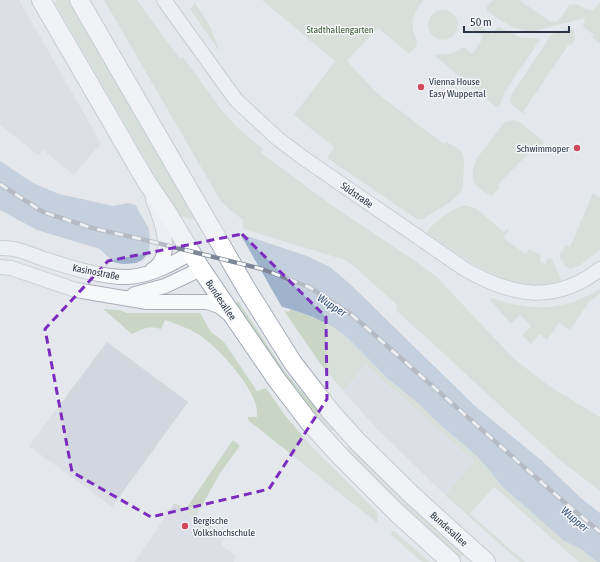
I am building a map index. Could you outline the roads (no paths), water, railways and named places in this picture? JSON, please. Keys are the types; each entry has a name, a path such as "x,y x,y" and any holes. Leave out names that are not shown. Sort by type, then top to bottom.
{"main road":[{"name":"Bundesallee","path":"79,0 253,301 293,363 331,412 357,440 472,555 486,562"},
{"name":"Bundesallee","path":"44,2 162,211 234,319 294,403 341,457 397,513 451,562"},
{"path":"191,253 212,231"},
{"path":"200,269 227,255"},
{"path":"341,457 336,446 338,441 345,436 350,436 357,440"}],"street":[{"name":"Südstraße","path":"164,0 236,100 272,133 302,157 463,268 477,276 506,288 522,292 554,292 584,281 600,269"},
{"path":"146,273 157,267 164,255 165,233 162,211"},
{"name":"Kasinostraße","path":"4,245 64,265 108,276 129,277 146,273 175,262 191,253"},
{"name":"Kasinostraße","path":"4,267 76,290 147,302 207,302 219,306 234,319"},
{"path":"129,299 135,294 165,286 200,269"}],"water":[{"name":"Wupper","path":"0,161 33,183 59,194 113,206 128,203 238,233 307,256 330,267 350,284 475,406 541,460 582,499 600,513 600,562 597,562 581,549 564,541 503,487 478,457 436,421 419,404 386,377 349,339 333,327 313,317 290,309 113,262 100,249 37,230 0,210"}],"railway":[{"path":"0,184 43,212 92,228 262,269 309,287 352,315 549,489 600,532"}],"place":[{"name":"Vienna House Easy Wuppertal","path":"421,87"},
{"name":"Schwimmoper","path":"577,148"},
{"name":"Bergische Volkshochschule","path":"185,526"}],"park label":[{"name":"Stadthallengarten","path":"340,29"}]}
